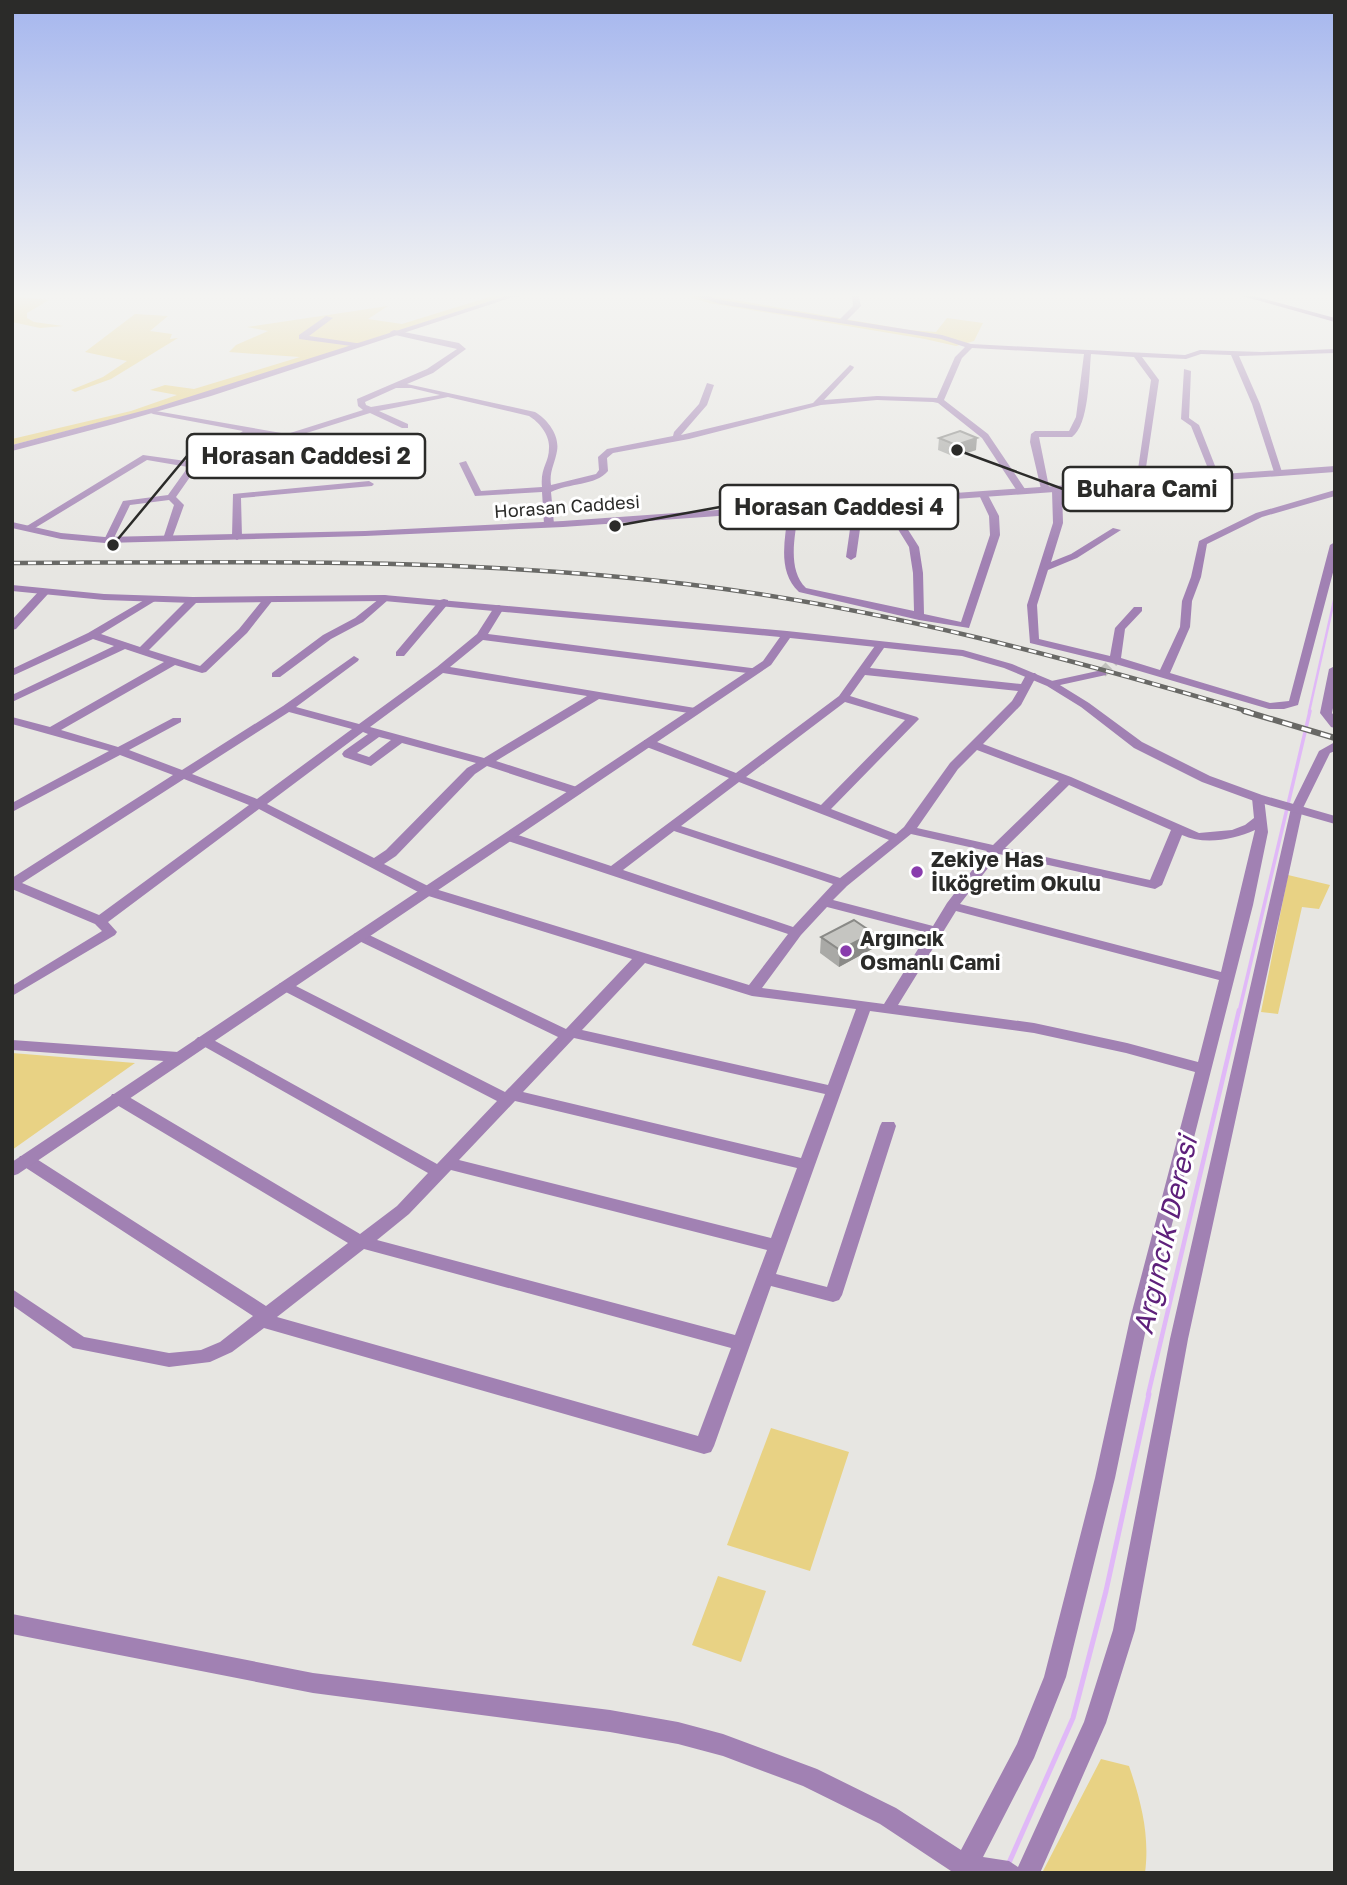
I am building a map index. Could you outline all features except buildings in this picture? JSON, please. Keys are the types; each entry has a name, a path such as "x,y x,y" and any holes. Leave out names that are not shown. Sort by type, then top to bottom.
{"street":[{"path":"12,448 153,412 244,382"},
{"path":"405,382 361,400 360,405 405,426"},
{"path":"816,404 837,382"},
{"path":"940,401 948,382"},
{"path":"1044,487 1034,442 1035,434 1072,434 1080,417 1084,382"},
{"path":"1139,481 1155,382"},
{"path":"1187,382 1185,419 1195,425 1215,476"},
{"path":"1246,382 1279,472"},
{"path":"678,438 677,434 703,405 710,385"},
{"path":"396,386 411,386 529,413 541,419 554,447 545,475 549,524"},
{"path":"289,436 370,410 449,396"},
{"path":"463,463 478,494 547,489 601,475 604,471 602,457 610,451 678,438 816,404 877,398 940,401 985,436 1020,489"},
{"path":"153,412 289,436 334,450 365,466 414,458"},
{"path":"109,540 126,503 172,497 194,465 250,431"},
{"path":"27,529 146,457 194,465"},
{"name":"Horasan Caddesi","path":"12,525 69,538 109,540 237,537 549,524 1044,487 1335,471"},
{"name":"Horasan Caddesi","path":"12,532 58,543 87,545 458,536 1335,471"},
{"path":"237,537 236,496 369,484"},
{"path":"1057,491 1058,523 1032,605 1034,640 1115,660 1269,706 1294,703 1335,545"},
{"path":"1163,675 1185,627 1187,601 1196,577 1202,543 1259,515 1335,493"},
{"path":"169,539 179,505 172,497"},
{"path":"793,513 789,559 793,580 798,587 815,595 965,626 995,535 994,516 985,497"},
{"path":"888,505 914,547 918,573 919,617"},
{"path":"850,557 858,508"},
{"path":"1044,568 1074,556 1116,530"},
{"path":"12,588 150,599 384,597 963,653 1051,684 1085,705 1126,737 1213,782 1335,820"},
{"path":"12,627 44,592"},
{"path":"276,675 327,637 359,620 384,597"},
{"path":"12,673 92,635 150,599"},
{"path":"143,650 193,600"},
{"path":"92,635 202,670 243,631 268,600"},
{"path":"400,654 444,603"},
{"path":"100,921 441,669 481,636 499,608"},
{"path":"1115,660 1120,628 1138,609"},
{"path":"787,634 774,656 755,671 19,1165 264,1318 704,1446 865,1006"},
{"path":"481,636 755,671"},
{"path":"12,699 124,645"},
{"path":"613,871 843,698 881,645"},
{"path":"12,884 287,708 354,659"},
{"path":"51,732 176,660"},
{"path":"441,669 695,711"},
{"path":"1335,669 1326,713 1335,725"},
{"path":"862,671 1025,688"},
{"path":"1051,684 1102,673"},
{"path":"752,990 796,932 842,883 909,830 954,766 1017,703 1031,675"},
{"path":"374,864 391,853 471,771 597,695"},
{"path":"823,810 913,719 843,698"},
{"path":"287,708 486,762 576,791"},
{"path":"12,720 121,751 257,804 427,891 752,990 1065,1034 1203,1069"},
{"path":"12,808 177,720"},
{"path":"376,733 348,754 371,762 400,739"},
{"path":"648,743 898,839"},
{"path":"975,745 1067,780 1197,837 1216,837 1243,831 1261,819"},
{"path":"1028,1873 1095,1723 1124,1630 1179,1339 1295,808 1325,751 1335,746"},
{"path":"888,1009 953,906 995,850 1067,780"},
{"path":"964,1870 1026,1750 1055,1677 1105,1478 1139,1319 1262,832 1264,800"},
{"path":"673,827 842,883"},
{"path":"909,830 1156,885 1178,829"},
{"path":"510,837 796,932"},
{"path":"12,884 100,921 110,932 12,992"},
{"path":"824,902 937,931"},
{"path":"953,906 1227,978"},
{"path":"360,936 569,1034 834,1091"},
{"path":"12,1296 79,1343 169,1360 191,1359 215,1353 403,1210 642,957"},
{"path":"285,986 509,1098 807,1165"},
{"path":"202,1040 443,1167 777,1246"},
{"path":"12,1045 178,1057"},
{"path":"118,1098 362,1242 742,1344"},
{"path":"765,1278 833,1295 888,1126"},
{"path":"12,1624 313,1683 631,1724 678,1733 746,1753 809,1777 888,1816 964,1870 1009,1873"}],"shaded area":[{"path":"91,382 103,382 75,392 71,390"},
{"path":"217,382 239,382 164,406 12,445 12,439 131,411 177,395 150,390 165,385 194,389"},
{"path":"1288,875 1330,885 1319,909 1302,907 1278,1014 1261,1012"},
{"path":"12,1053 135,1063 12,1150"},
{"path":"771,1428 849,1452 810,1571 727,1545"},
{"path":"718,1576 766,1591 741,1662 692,1645"},
{"path":"1101,1759 1129,1766 1143,1818 1145,1873 1042,1873"}],"waterway":[{"name":"Argıncık Deresi","path":"1309,712 1335,596"},
{"name":"Argıncık Deresi","path":"1239,1012 1310,711"},
{"name":"Argıncık Deresi","path":"1148,1395 1239,1010"},
{"name":"Argıncık Deresi","path":"1008,1865 1073,1718 1106,1591 1149,1394"}],"tunnel":[{"path":"1102,673 1115,660"}],"railway":[{"path":"12,563 265,562 434,565 602,575 686,584 829,606 971,636 1250,712"},
{"path":"1244,711 1335,738"}],"place":[{"name":"Buhara Cami","path":"957,450"},
{"name":"Horasan Caddesi 4","path":"615,526"},
{"name":"Horasan Caddesi 2","path":"113,545"},
{"name":"Zekiye Has İlköğretim Okulu","path":"917,872"},
{"name":"Argıncık Osmanlı Cami","path":"846,951"}]}
